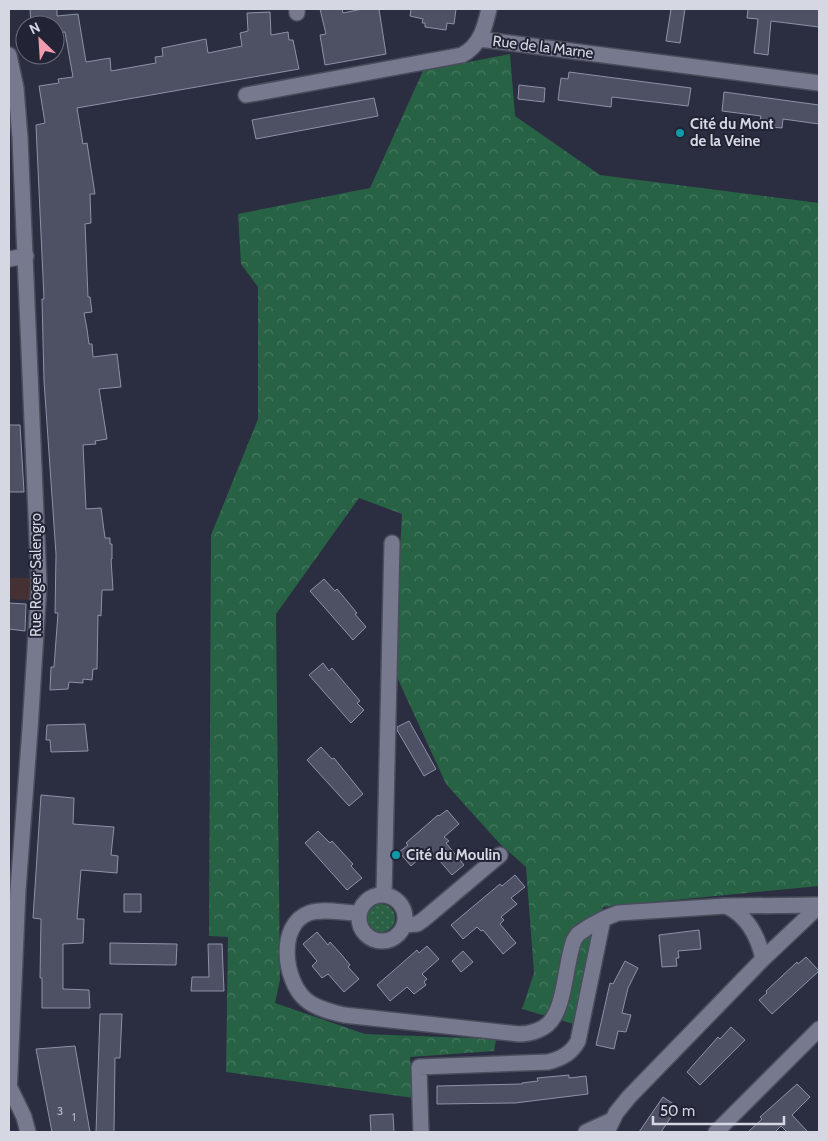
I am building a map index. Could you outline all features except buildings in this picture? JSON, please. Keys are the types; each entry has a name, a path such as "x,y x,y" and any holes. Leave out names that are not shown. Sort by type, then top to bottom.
{"street":[{"path":"479,39 489,9"},
{"name":"Rue de la Marne","path":"246,94 457,57 472,49 479,39 819,83"},
{"name":"Rue Roger Salengro","path":"9,55 16,88 19,122 39,585 18,890 10,1093"},
{"path":"9,259 26,256"},
{"path":"384,895 392,543"},
{"path":"404,925 416,924 424,920 500,855"},
{"path":"384,895 396,900 402,907 405,916 404,925 395,937 386,941 377,941 369,938 362,931 359,914 362,906 370,898 384,895"},
{"path":"359,914 313,912 301,918 292,929 289,938 288,958 290,974 299,993 309,1002 320,1008 344,1015 526,1034 542,1028 554,1018 560,1003 574,940 584,930 602,919 629,912 726,906 819,906"},
{"path":"726,906 739,913 750,924 763,959"},
{"path":"586,1132 610,1126 629,1097 763,959 819,906"},
{"path":"421,1132 419,1067 548,1062 563,1057 575,1047 578,1041 602,919"},
{"path":"716,1132 819,1029"},
{"path":"10,1093 15,1115 28,1132"}],"shaded area":[{"path":"9,578 30,578 30,600 9,599"}],"green space":[{"path":"510,54 515,116 600,175 819,203 819,886 603,907 577,1025 522,1009 534,973 526,867 500,844 446,784 397,677 398,589 402,514 359,498 276,614 280,980 275,1003 365,1034 496,1039 494,1051 410,1057 414,1098 226,1072 228,937 209,936 211,535 258,419 258,287 241,264 238,214 370,188 423,71"},
{"path":"381,904 391,908 395,918 391,928 381,932 371,928 367,918 371,908"}],"place":[{"name":"Cité du Mont de la Veine","path":"680,133"},
{"name":"Cité du Moulin","path":"396,855"}]}
